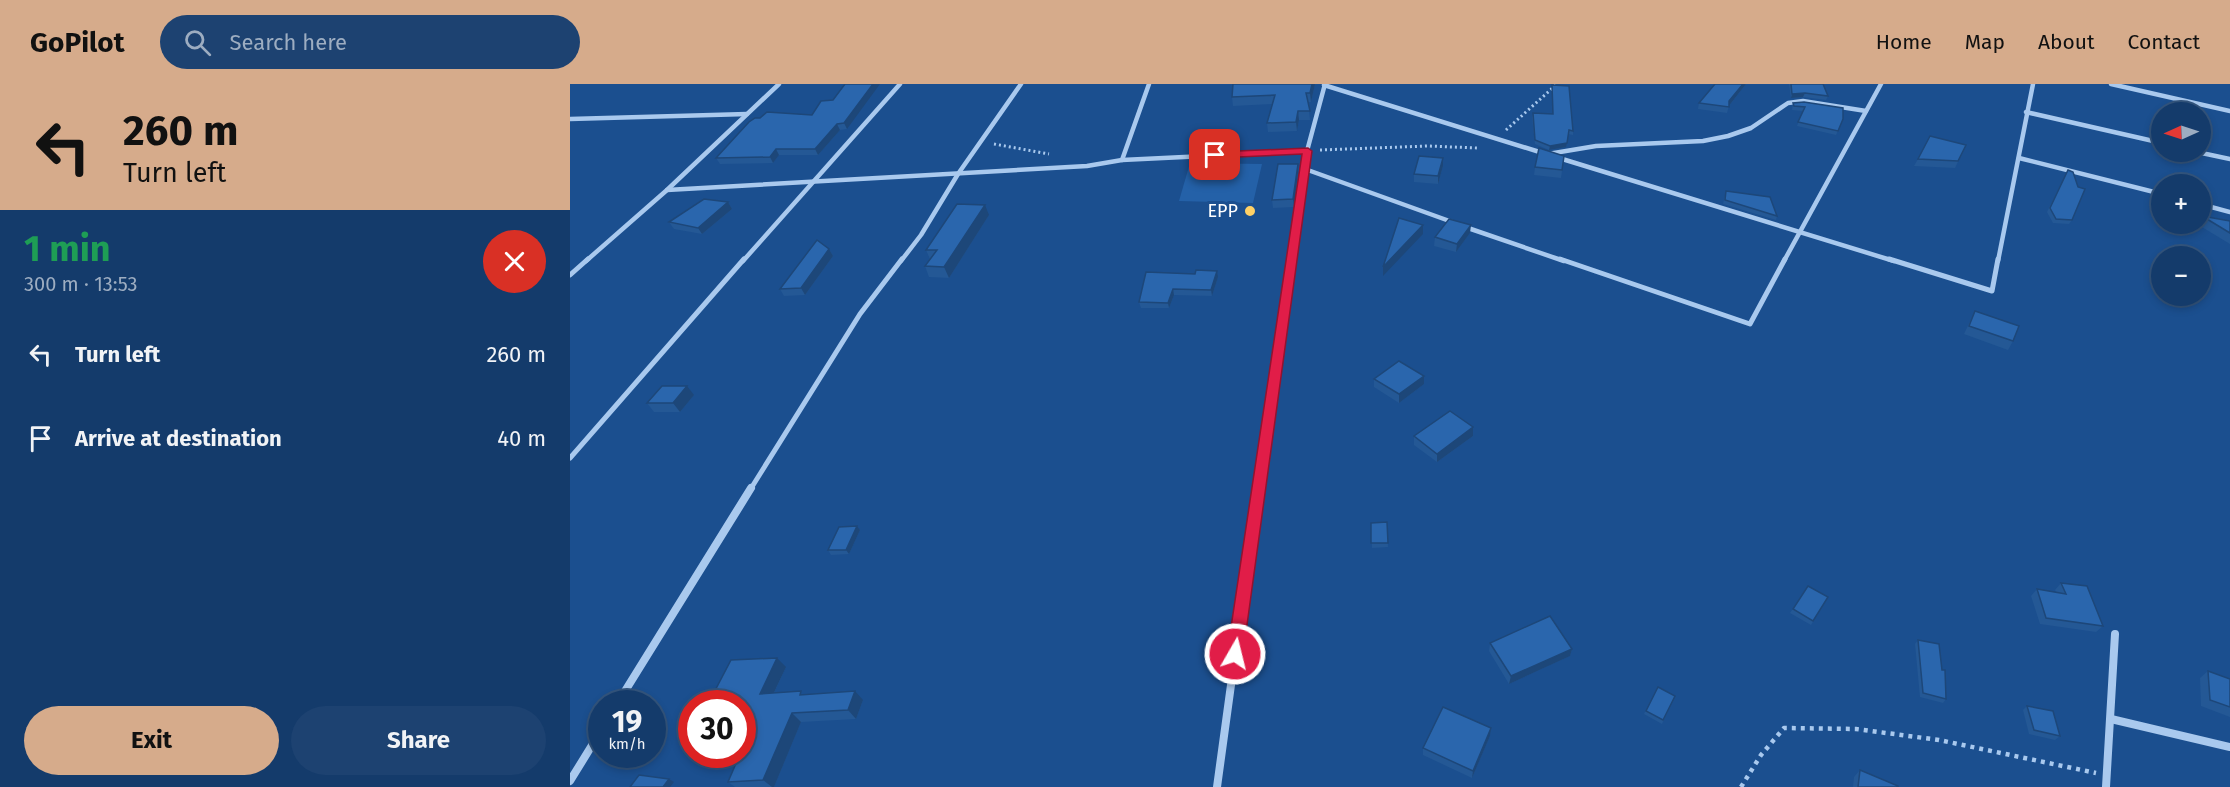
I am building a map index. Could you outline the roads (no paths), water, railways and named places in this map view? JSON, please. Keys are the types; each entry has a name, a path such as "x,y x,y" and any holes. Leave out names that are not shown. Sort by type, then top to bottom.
{"street":[{"path":"570,275 667,190 778,84"},
{"path":"570,459 620,399 900,84"},
{"path":"627,690 861,314 921,235 958,174 1021,84"},
{"path":"1122,159 1149,84"},
{"path":"1305,169 1366,193 1750,324 1881,84"},
{"path":"1217,787 1251,532 1305,169 1325,85 1992,291 2033,84"},
{"path":"2110,84 2230,111"},
{"path":"1548,154 1596,146 1703,141 1728,136 1751,128 1788,103 1803,100 1866,111"},
{"path":"2026,112 2151,140"},
{"path":"570,119 747,114"},
{"path":"667,190 1087,166 1122,159 1308,151"},
{"path":"2211,155 2230,159"},
{"path":"2019,158 2151,191"},
{"path":"2211,207 2230,212"},
{"path":"2106,787 2115,634"},
{"path":"2111,719 2230,747"},
{"path":"570,782 573,772 588,750"}],"place":[{"name":"EPP","path":"1250,211"}]}
